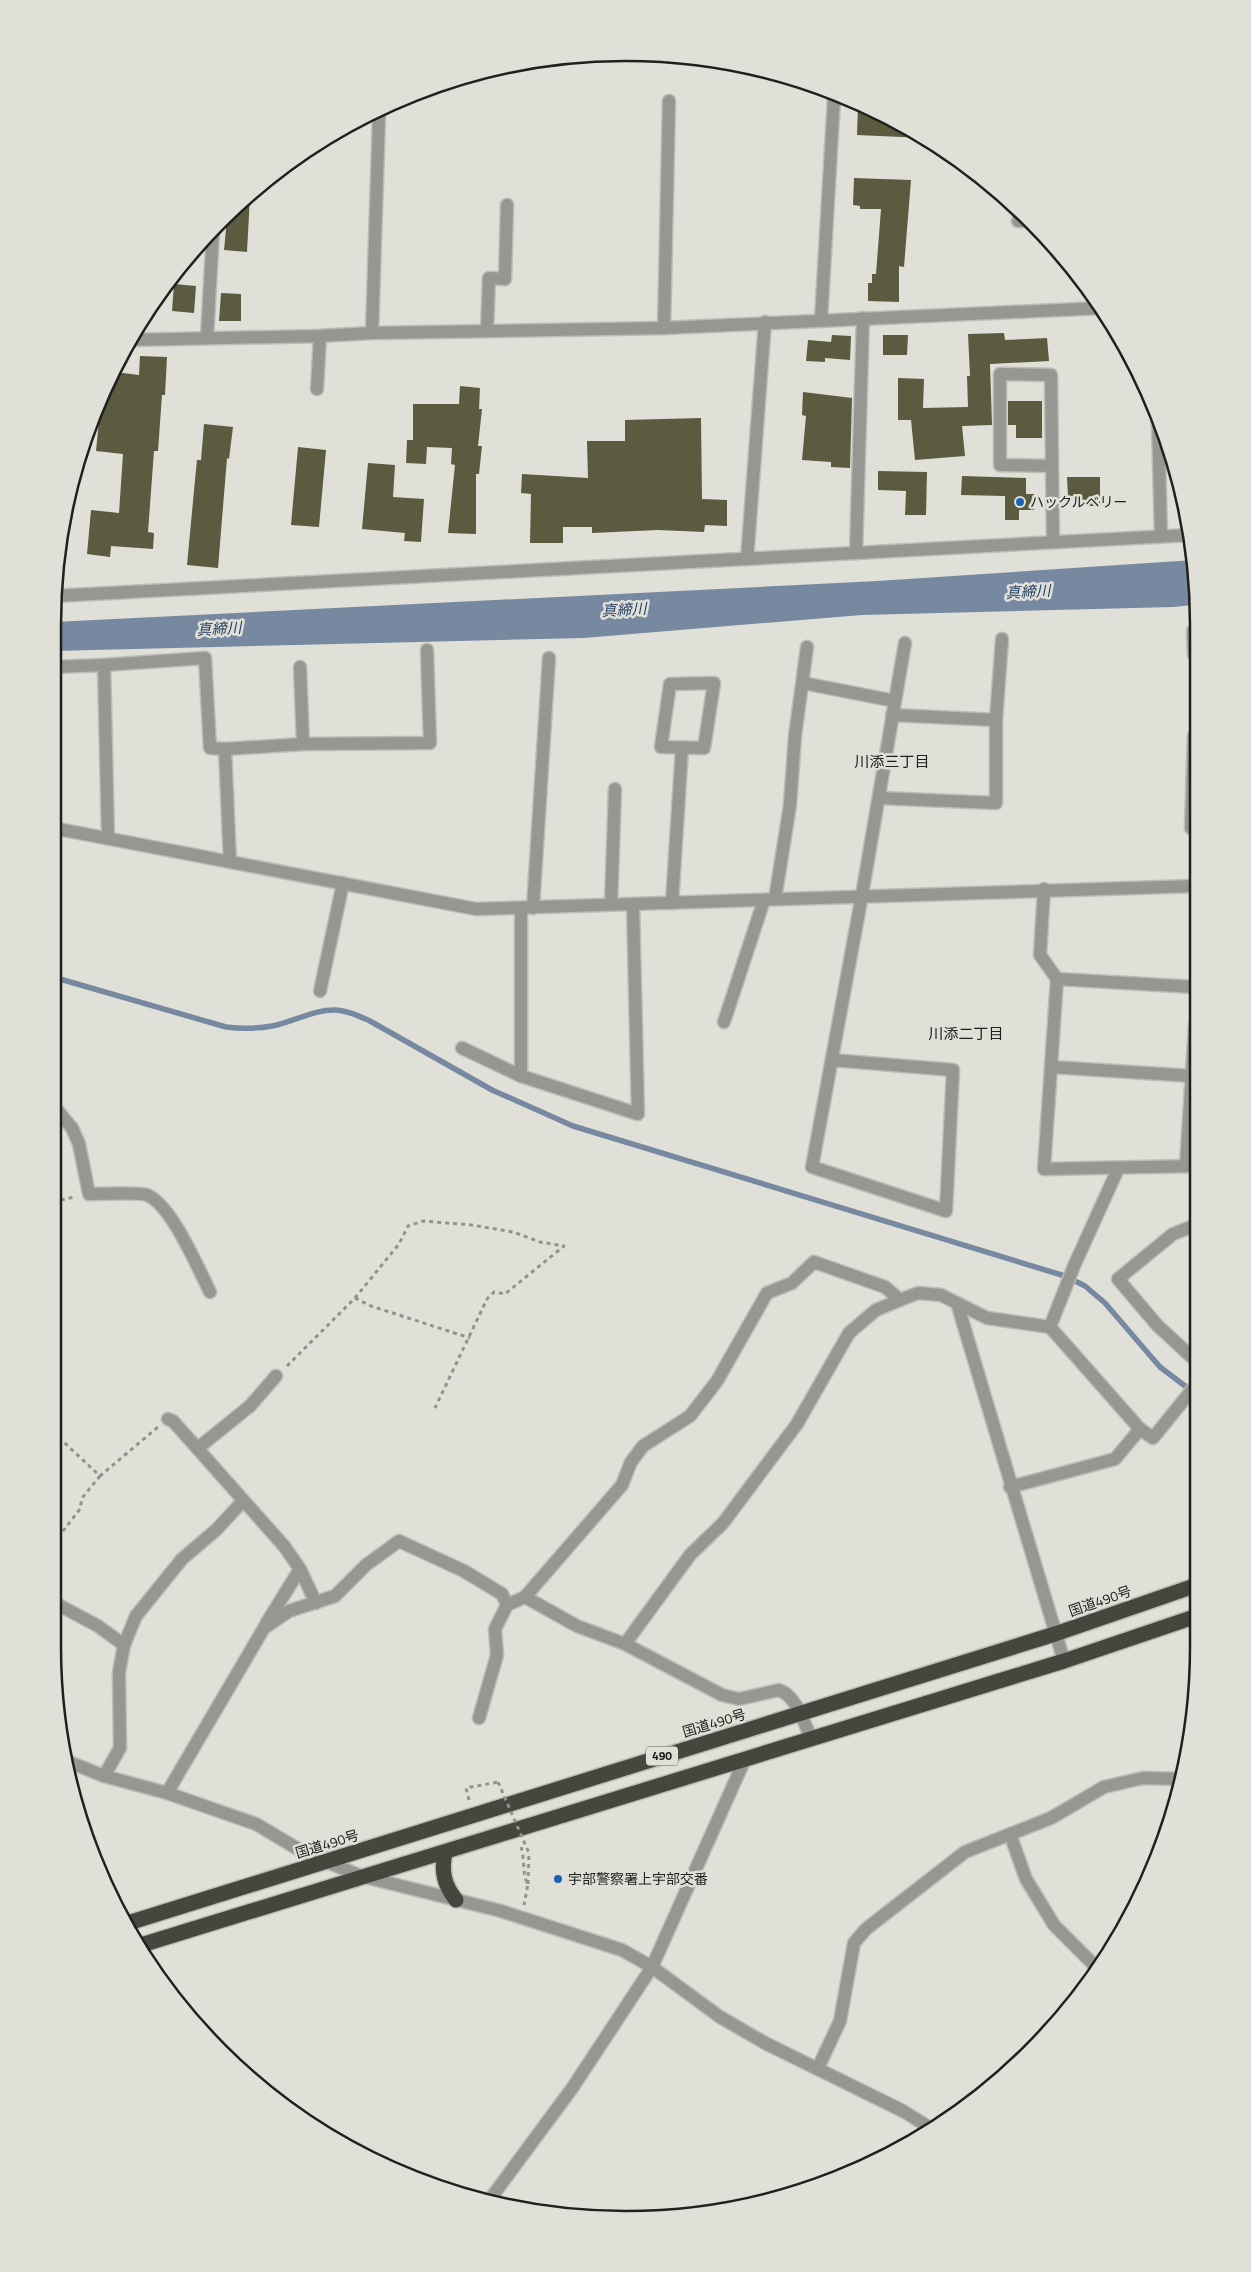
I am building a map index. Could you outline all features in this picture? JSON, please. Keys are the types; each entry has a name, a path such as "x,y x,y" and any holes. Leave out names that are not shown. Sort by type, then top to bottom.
{"highway":[{"name":"国道490号","path":"133,1922 1055,1634 1190,1587"},
{"name":"490","path":"146,1944 361,1876 445,1853 812,1740 1064,1661 1190,1618"},
{"path":"445,1853 442,1871 445,1883 456,1900"}],"street":[{"path":"664,328 669,101"},
{"path":"821,320 834,101"},
{"path":"372,333 379,118"},
{"path":"487,331 489,278 505,279 507,205"},
{"path":"207,337 212,242"},
{"path":"139,340 664,328 1092,308"},
{"path":"856,553 863,318"},
{"path":"747,559 765,322"},
{"path":"317,389 320,336"},
{"path":"1052,466 1000,465 1000,374 1051,375 1052,466 1052,542"},
{"path":"1158,440 1161,536"},
{"path":"62,596 1182,535"},
{"path":"879,798 996,803 996,720 1002,639"},
{"path":"832,1060 953,1070 946,1211 812,1166 862,895 905,644"},
{"path":"724,1022 769,899 790,805 795,736 807,647"},
{"path":"61,667 205,658 210,748 226,749 303,744 430,743 427,650"},
{"path":"521,1076 527,908 549,658"},
{"path":"104,665 108,837"},
{"path":"300,668 303,744"},
{"path":"714,683 704,748 682,748 661,747 670,684 714,683"},
{"path":"803,683 894,701"},
{"path":"892,715 996,720"},
{"path":"672,903 682,748"},
{"path":"226,749 230,862"},
{"path":"611,904 615,789"},
{"path":"61,829 476,909 611,904 634,905 1044,889 1190,886"},
{"path":"320,991 343,883"},
{"path":"1044,889 1040,955 1057,979 1044,1169 1190,1166"},
{"path":"462,1048 521,1076 638,1114 634,905"},
{"path":"1057,979 1190,987"},
{"path":"1051,1067 1190,1076"},
{"path":"61,1114 72,1128 79,1144 89,1194 146,1194 159,1202 176,1225 210,1292"},
{"path":"1050,1328 1074,1266 1118,1169"},
{"path":"1190,1227 1173,1234 1118,1279 1157,1325 1190,1355"},
{"path":"479,1718 497,1654 495,1629 507,1605 525,1597 622,1485 631,1462 643,1446 690,1416 717,1381 767,1293 792,1283 814,1262 886,1287 900,1300"},
{"path":"625,1644 690,1555 723,1523 797,1424 849,1332 876,1310 918,1293 941,1295 987,1318 1050,1328 1140,1428 1153,1438 1190,1392"},
{"path":"957,1303 1010,1487 1064,1661"},
{"path":"198,1448 250,1406 276,1376"},
{"path":"168,1419 173,1421 198,1448 284,1546 300,1569 316,1603"},
{"path":"1010,1487 1115,1459 1140,1428"},
{"path":"104,1776 120,1748 119,1672 124,1645 136,1616 159,1585 182,1559 216,1530 243,1501"},
{"path":"264,1628 289,1611 335,1596 366,1565 400,1541 464,1571 502,1594 507,1605"},
{"path":"167,1793 300,1569"},
{"path":"525,1597 577,1626 625,1644 730,1698 746,1698 779,1690 784,1692 800,1714 812,1740"},
{"path":"61,1607 98,1626 124,1645"},
{"path":"493,2195 573,2087 652,1967 746,1759"},
{"path":"74,1764 104,1776 167,1793 256,1824 323,1862 361,1876 501,1910 622,1950 652,1967 720,2017 903,2111 924,2125"},
{"path":"818,2068 840,2021 854,1943 866,1929 965,1852 1051,1818 1104,1787 1143,1778 1174,1779"},
{"path":"1010,1834 1026,1878 1054,1926 1092,1964"}],"path":[{"path":"61,1200 89,1194"},
{"path":"276,1376 355,1298 399,1244 408,1226 423,1221 472,1225 513,1232 540,1242 564,1246 505,1294 494,1292 487,1299 435,1408"},
{"path":"355,1298 371,1306 470,1338"},
{"path":"61,1534 80,1510 82,1498 100,1476 168,1419"},
{"path":"61,1439 100,1476"},
{"path":"468,1800 466,1788 498,1782 530,1853 529,1882 524,1908"},
{"path":"520,1847 524,1857 525,1880 529,1882"}],"water":[{"name":"真締川","path":"1186,561 1189,605 862,615 584,638 61,651 61,622 877,581"}],"building":[{"path":"858,111 908,137 857,135"},
{"path":"854,178 911,180 904,267 899,266 899,302 868,301 868,283 872,283 872,274 876,274 881,209 860,209 860,206 853,205"},
{"path":"250,204 247,252 224,250 226,228"},
{"path":"176,284 196,286 194,313 172,311 174,288"},
{"path":"221,293 241,294 241,321 219,321"},
{"path":"1004,333 1005,340 1047,338 1049,361 990,364 992,425 962,426 965,456 915,460 911,420 898,420 898,378 924,379 923,408 968,407 967,376 970,376 968,334"},
{"path":"832,335 851,336 850,360 825,358 825,362 806,361 808,340 831,342"},
{"path":"883,335 908,335 907,355 883,355"},
{"path":"140,356 167,357 165,395 162,395 158,451 154,451 148,532 154,533 153,549 111,546 110,557 87,554 91,510 119,513 123,454 96,451 99,424 121,373 139,375"},
{"path":"460,386 480,388 479,409 482,409 478,446 482,446 479,474 476,474 476,534 448,533 455,465 451,464 452,448 427,447 426,464 406,463 407,440 413,440 413,404 459,404"},
{"path":"803,392 852,398 850,468 831,467 831,462 802,460 806,416 802,415"},
{"path":"1008,401 1042,401 1042,438 1016,438 1016,425 1008,425"},
{"path":"701,418 702,499 727,500 727,526 705,525 704,532 658,530 592,533 592,527 563,527 563,543 530,543 531,494 521,493 522,474 588,478 587,441 625,441 625,420"},
{"path":"204,424 233,427 229,459 227,458 218,568 187,565 197,460 201,460"},
{"path":"298,447 326,450 319,527 291,525"},
{"path":"368,463 395,465 393,497 424,499 421,542 404,541 405,533 362,529"},
{"path":"878,471 927,472 926,515 905,515 906,491 878,490"},
{"path":"962,476 1026,478 1026,494 1034,494 1034,510 1019,510 1019,520 1005,520 1005,496 961,495"},
{"path":"1067,477 1100,477 1100,506 1073,506 1073,496 1068,496"}],"waterway":[{"path":"61,979 226,1027 266,1027 328,1010 354,1014 370,1021 492,1090 573,1126 1065,1276 1085,1286 1105,1303 1160,1367 1190,1390"}],"place":[{"name":"ハックルベリー","path":"1020,502"},
{"name":"宇部警察署上宇部交番","path":"558,1879"}],"district":[{"name":"川添三丁目","path":"892,762"},
{"name":"川添二丁目","path":"966,1034"}]}
